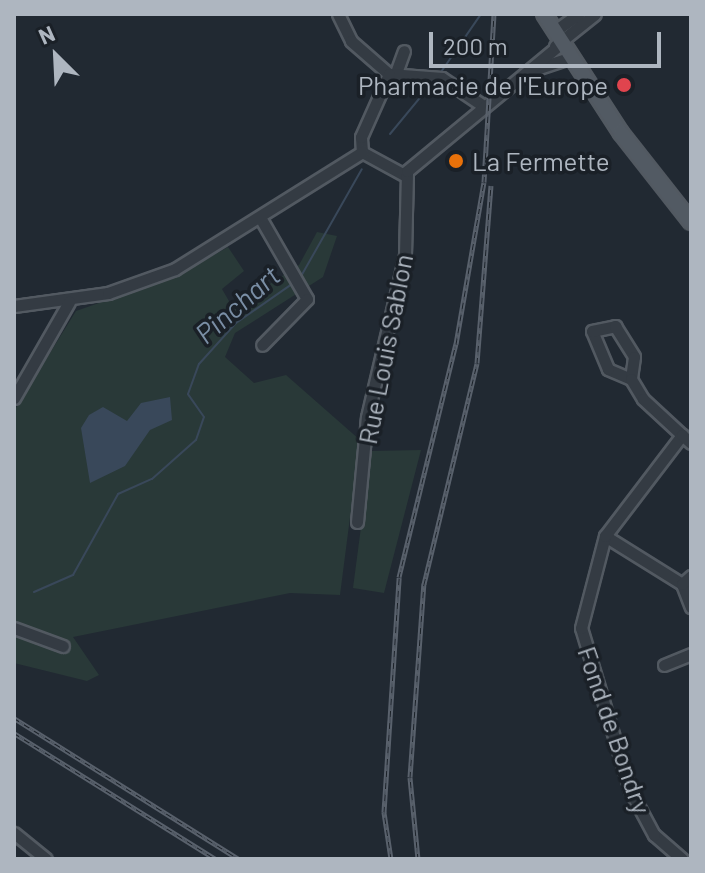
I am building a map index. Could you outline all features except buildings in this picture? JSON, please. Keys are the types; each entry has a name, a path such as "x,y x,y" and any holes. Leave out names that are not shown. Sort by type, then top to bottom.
{"main road":[{"path":"544,14 691,222"}],"street":[{"path":"338,14 351,41 393,72 442,78 482,105"},
{"path":"362,152 406,176 482,105 525,73 578,14"},
{"path":"559,38 595,14"},
{"path":"362,152 361,137 404,51"},
{"path":"525,73 572,57"},
{"path":"14,306 69,302 159,276 261,219 362,152"},
{"name":"Rue Louis Sablon","path":"357,522 367,417 405,255 406,176"},
{"path":"261,219 307,299 262,345"},
{"path":"14,398 69,302"},
{"path":"631,379 634,357 615,326 592,331 608,369 631,379 649,408 687,439"},
{"name":"Fond de Bondry","path":"682,859 654,835 630,790 583,638 582,610 605,536 687,439"},
{"path":"605,536 686,580 691,607"},
{"path":"14,628 63,646"},
{"path":"664,665 691,654"},
{"path":"14,833 46,859"}],"shaded area":[{"path":"317,232 337,236 323,277 235,333 225,357 254,383 286,375 360,440 340,595 290,593 73,637 99,675 87,681 14,663 14,411 76,311 179,275 228,247 244,271 222,289 233,308 299,265"},
{"path":"421,450 384,593 353,588 371,451"}],"water":[{"path":"170,397 172,420 150,430 125,466 90,483 81,428 89,415 103,407 127,421 141,403"}],"waterway":[{"name":"Pinchart","path":"441,72 481,14"},
{"name":"Pinchart","path":"390,134 432,83"},
{"name":"Pinchart","path":"300,278 362,169"},
{"name":"Pinchart","path":"34,592 73,575 118,494 152,479 196,440 204,417 188,394 199,364 236,323 292,284"}],"railway":[{"path":"391,859 384,812 399,577 456,344 484,182 494,14"},
{"path":"418,859 410,777 424,584 477,363 491,186"},
{"path":"14,718 239,859"},
{"path":"14,733 216,859"}],"place":[{"name":"Pharmacie de l'Europe","path":"624,85"},
{"name":"La Fermette","path":"456,161"}]}
